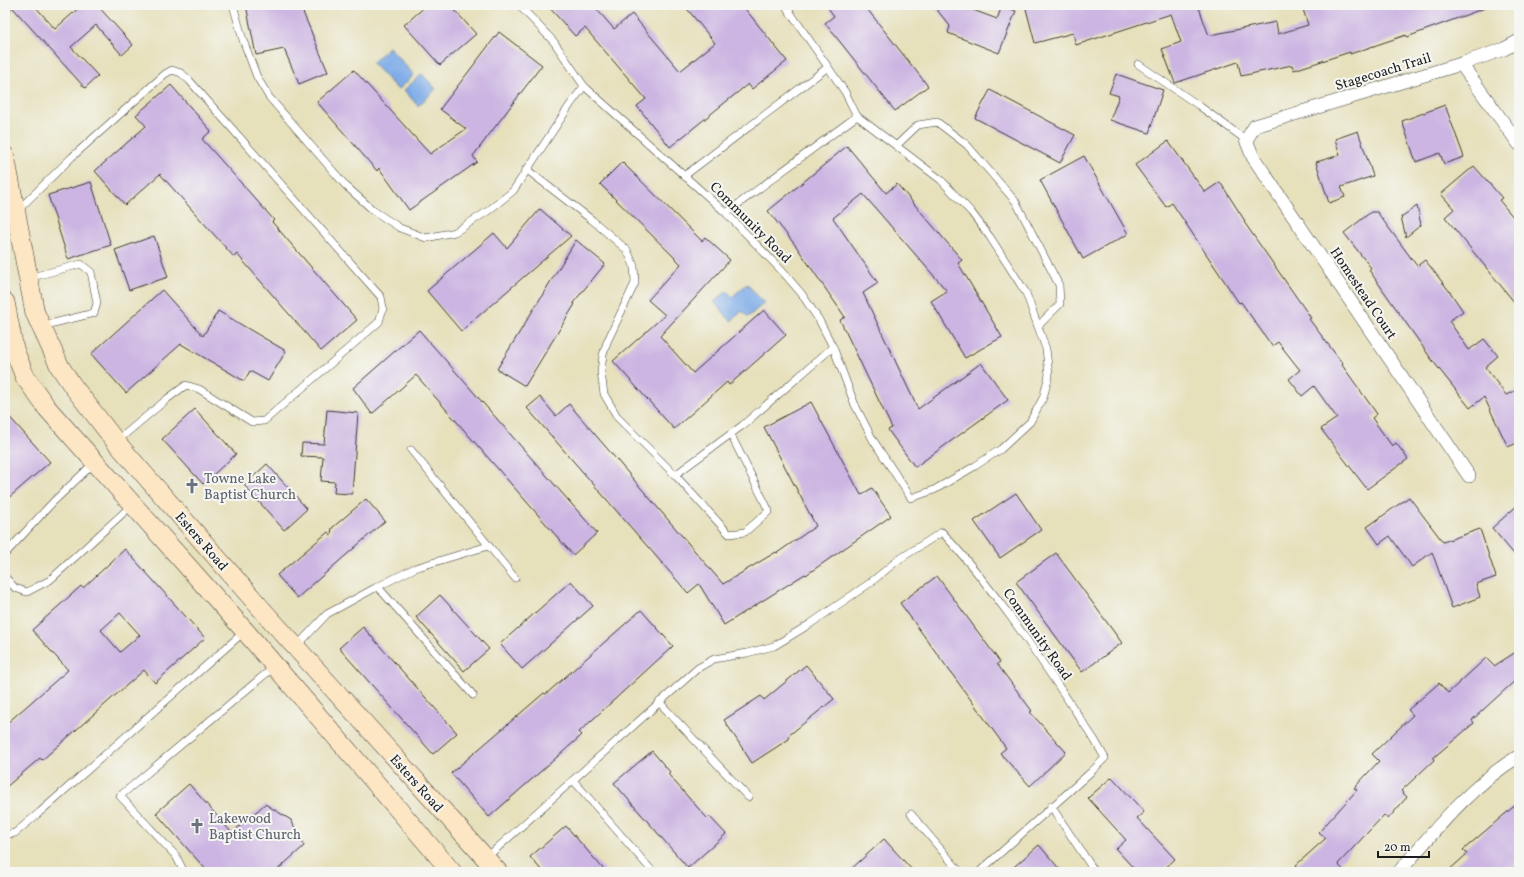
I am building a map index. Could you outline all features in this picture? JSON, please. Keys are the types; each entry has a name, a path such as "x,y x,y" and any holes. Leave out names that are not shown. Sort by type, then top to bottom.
{"main road":[{"name":"Esters Road","path":"5,156 35,313 60,367 72,385 116,442 295,647 492,865"},
{"name":"Esters Road","path":"6,309 14,349 25,377 47,408 245,631 452,872"},
{"path":"96,462 116,442"},
{"path":"275,666 295,647"}],"street":[{"name":"Stagecoach Trail","path":"1246,140 1255,126 1461,64 1504,49 1519,41"},
{"path":"1461,64 1519,144"},
{"name":"Homestead Court","path":"1246,140 1253,157 1469,476"},
{"path":"1399,872 1467,797 1499,768 1519,756"}],"lane":[{"path":"5,14 9,5"},
{"path":"233,5 243,40 254,70 269,97 346,186 374,211 400,228 426,238 455,232 488,211 513,191 526,169 584,86"},
{"name":"Community Road","path":"519,5 554,42 584,86 726,213 801,293 819,320 833,347 855,405 873,440 910,498 934,490 975,466 1000,449 1030,422 1043,398 1049,375 1046,349 1038,326"},
{"path":"785,5 845,92 857,116 941,180 971,212 1026,293 1038,326 1060,304 1059,285 1016,202 967,145 937,122 918,125 896,145"},
{"path":"1138,64 1246,140"},
{"path":"684,176 828,67"},
{"path":"16,213 72,157 165,74 172,70 181,73 189,80 381,297 383,308 379,322 264,421 252,422 199,389 186,385 116,442"},
{"path":"726,213 857,116"},
{"path":"526,169 592,220 627,250 634,266 635,283 607,342 603,355 601,372 604,394 618,418 675,475 729,534 745,532 769,511 731,434"},
{"path":"28,278 82,264 91,272 97,303 94,313 40,326"},
{"path":"675,475 731,434 833,347"},
{"path":"411,450 515,578"},
{"path":"5,554 53,502 96,462"},
{"path":"5,577 15,588 27,592 50,580 132,505"},
{"name":"Community Road","path":"659,702 698,668 714,659 747,654 774,646 810,624 870,583 910,551 942,532 967,559 996,596 1094,739 1104,758 1092,771 1051,806"},
{"path":"295,647 328,614 378,586 415,568 488,546"},
{"path":"378,586 473,695"},
{"path":"5,835 15,833 40,812 245,631"},
{"path":"184,872 176,856 120,796 275,666"},
{"path":"492,865 574,780 659,702 748,797"},
{"path":"574,780 653,872"},
{"path":"978,872 1051,806 1095,872"},
{"path":"911,814 960,872"}],"water":[{"path":"389,47 414,75 398,90 372,63"},
{"path":"422,74 436,89 418,106 404,90"},
{"path":"747,284 764,303 748,317 742,311 731,321 714,302 727,291 732,297"}],"building":[{"path":"14,5 34,5 55,29 82,5 97,5 133,45 122,55 96,25 71,47 98,76 85,88 13,8"},
{"path":"246,5 300,5 328,72 299,84 284,49 256,55"},
{"path":"427,5 450,5 476,34 440,65 404,25"},
{"path":"547,5 593,5 614,29 632,14 680,71 715,43 684,5 742,5 787,61 752,89 748,84 670,147 637,106 646,99 585,28 575,36"},
{"path":"826,5 864,5 928,86 895,111 825,23 834,16"},
{"path":"933,5 960,5 997,19 1002,6 1016,11 999,53 948,33 950,26"},
{"path":"1025,5 1198,5 1210,35 1276,22 1278,34 1308,25 1303,9 1316,5 1490,6 1407,37 1406,35 1350,54 1350,52 1294,70 1292,65 1241,76 1238,62 1175,83 1162,49 1181,42 1171,14 1076,45 1073,33 1035,43"},
{"path":"499,32 542,65 473,156 477,162 409,210 379,168 377,171 317,102 354,70 430,154 466,129 440,109"},
{"path":"1116,74 1163,90 1149,133 1110,120 1119,96 1109,93"},
{"path":"171,85 211,131 202,139 274,220 272,222 357,320 321,351 237,254 234,257 160,174 125,205 95,171 146,126 136,115"},
{"path":"990,90 1075,135 1060,163 975,118"},
{"path":"1445,105 1464,157 1444,164 1440,153 1416,162 1402,121"},
{"path":"1358,131 1373,176 1341,187 1345,197 1329,203 1316,162 1340,155 1335,139"},
{"path":"1168,141 1205,192 1220,182 1245,221 1244,222 1311,318 1309,319 1343,364 1342,365 1377,414 1372,418 1392,446 1396,443 1408,459 1367,489 1321,429 1337,418 1314,386 1302,396 1289,379 1300,370 1278,342 1272,346 1241,302 1239,303 1172,203 1166,207 1135,165"},
{"path":"847,146 886,193 897,184 962,260 958,263 1002,337 965,358 931,301 947,291 863,194 833,218 878,283 863,293 918,409 981,363 1008,400 915,467 888,430 892,428 840,320 845,317 796,246 768,211"},
{"path":"1084,156 1128,234 1083,259 1040,180"},
{"path":"622,162 702,241 705,237 730,260 660,336 693,373 764,310 786,335 729,385 727,382 674,429 613,361 665,315 648,300 681,264 600,184"},
{"path":"1474,166 1502,198 1499,200 1519,224 1519,308 1445,217 1454,209 1441,194"},
{"path":"91,182 111,245 68,259 48,195"},
{"path":"1417,206 1421,225 1406,237 1401,217"},
{"path":"540,209 571,236 461,331 427,291 494,233 507,248"},
{"path":"1371,212 1377,212 1417,266 1425,260 1450,292 1463,311 1449,321 1469,350 1484,339 1498,356 1485,367 1506,395 1519,389 1519,442 1508,447 1484,397 1470,408 1432,360 1369,270 1371,268 1344,233"},
{"path":"154,236 168,277 129,290 115,250"},
{"path":"576,240 605,264 573,303 575,304 525,386 497,369"},
{"path":"162,290 203,336 218,311 286,351 268,381 250,371 244,381 181,344 126,393 91,354"},
{"path":"419,330 597,533 573,555 416,375 372,414 353,388"},
{"path":"540,397 556,416 569,404 723,584 776,552 777,553 816,526 764,427 811,402 861,495 872,488 891,516 806,575 805,574 724,625 699,584 688,593 527,408"},
{"path":"195,409 236,454 203,484 162,439"},
{"path":"327,410 358,413 352,494 334,493 335,482 321,481 323,457 301,456 302,443 324,444"},
{"path":"5,412 50,462 5,501"},
{"path":"267,464 307,509 284,530 244,485"},
{"path":"1016,493 1041,530 1000,558 974,521"},
{"path":"1409,497 1443,542 1480,529 1496,577 1476,584 1480,597 1452,608 1432,552 1412,567 1390,536 1379,544 1367,527"},
{"path":"366,499 385,521 297,598 277,575 328,532 331,535 332,528"},
{"path":"1519,504 1519,560 1492,528"},
{"path":"125,549 205,638 155,683 144,670 42,760 40,758 5,788 5,725 68,670 32,630 81,586 83,588","holes":["120,613 140,635 120,652 101,630"]},
{"path":"1056,553 1122,643 1082,672 1016,582"},
{"path":"937,576 1000,662 997,664 1032,711 1030,712 1066,752 1030,786 1000,753 1006,748 900,603"},
{"path":"571,581 593,606 522,669 500,644"},
{"path":"440,595 489,649 464,671 416,617"},
{"path":"641,610 673,646 579,732 582,735 489,817 451,773 544,693 546,694"},
{"path":"363,627 457,733 433,754 339,648"},
{"path":"1519,650 1519,677 1472,720 1474,723 1433,758 1434,760 1401,791 1407,797 1388,819 1384,815 1338,864 1345,872 1302,872 1296,865 1326,838 1319,832 1357,790 1354,788 1379,761 1372,754 1413,715 1408,710 1439,683 1448,693 1486,658 1494,666"},
{"path":"806,665 834,699 788,736 789,739 752,763 724,720 761,696 764,700"},
{"path":"652,751 670,772 668,774 688,797 707,818 709,816 726,834 688,868 614,783"},
{"path":"1112,777 1144,812 1137,818 1175,859 1161,872 1137,872 1116,849 1126,840 1088,798"},
{"name":"Lakewood Baptist Church","path":"189,784 232,833 265,804 291,820 304,846 275,872 208,872 156,813"},
{"path":"1519,802 1519,872 1447,872 1467,854 1463,850"},
{"path":"566,826 606,872 543,872 530,857"},
{"path":"884,839 914,872 848,872"},
{"path":"1039,845 1062,872 1008,872"}],"place":[{"name":"Towne Lake Baptist Church","path":"192,486"},
{"name":"Lakewood Baptist Church","path":"197,826"}]}
